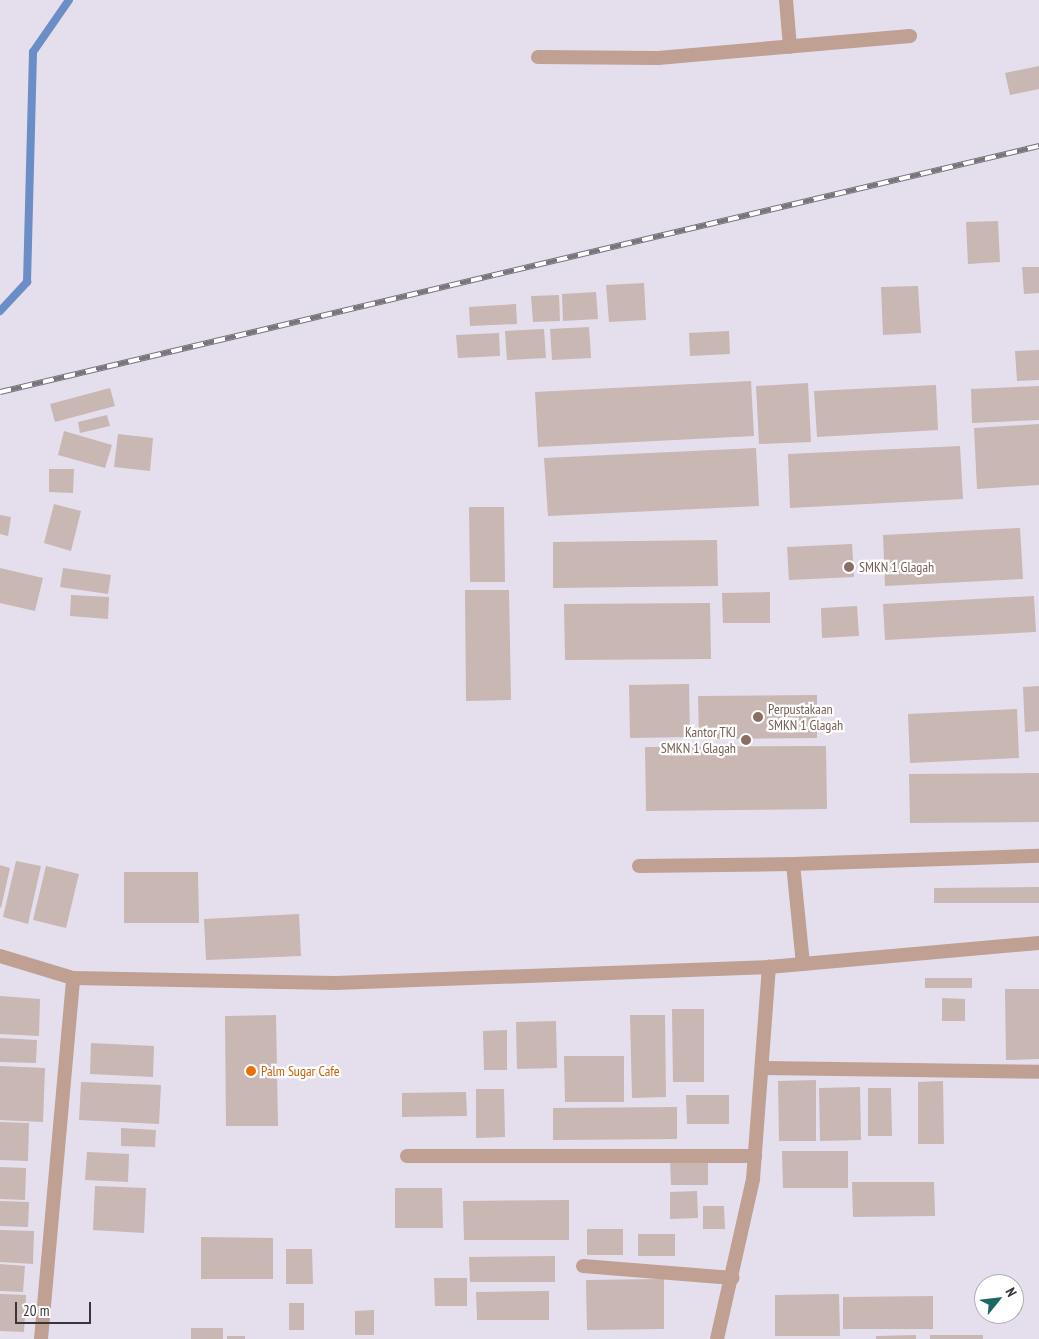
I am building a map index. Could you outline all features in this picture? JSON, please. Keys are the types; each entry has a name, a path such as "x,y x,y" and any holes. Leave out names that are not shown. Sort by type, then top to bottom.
{"street":[{"path":"786,0 790,47"},
{"path":"538,58 658,58 910,36"},
{"path":"639,866 793,864 1039,856"},
{"path":"793,864 803,964"},
{"path":"0,956 73,978 336,983 769,967 1039,943"},
{"path":"717,1339 733,1278 755,1156 764,1068 769,967"},
{"path":"41,1339 73,978"},
{"path":"764,1068 1039,1072"},
{"path":"407,1156 755,1156"},
{"path":"583,1266 733,1278"}],"building":[{"path":"1039,66 1039,89 1010,95 1005,73"},
{"path":"998,221 1000,262 968,264 966,222"},
{"path":"1022,267 1039,267 1039,293 1024,294"},
{"path":"644,283 646,320 609,322 606,285"},
{"path":"918,286 921,333 883,335 881,287"},
{"path":"596,292 598,319 563,321 562,294"},
{"path":"559,295 560,321 533,322 531,296"},
{"path":"516,304 517,324 470,326 469,307"},
{"path":"589,327 591,358 552,360 550,329"},
{"path":"544,329 546,358 507,360 505,331"},
{"path":"729,331 730,354 690,356 689,333"},
{"path":"499,333 500,356 458,358 456,335"},
{"path":"1039,350 1039,380 1017,381 1015,351"},
{"path":"751,381 754,436 538,447 535,392"},
{"path":"808,383 811,442 759,444 756,386"},
{"path":"936,385 938,430 817,437 814,391"},
{"path":"1039,386 1039,420 972,423 971,389"},
{"path":"110,388 115,406 55,422 50,404"},
{"path":"107,415 110,426 80,433 78,422"},
{"path":"1039,424 1039,485 977,489 974,428"},
{"path":"64,431 112,445 105,468 58,455"},
{"path":"118,434 153,438 150,471 114,467"},
{"path":"960,446 963,499 790,508 788,454"},
{"path":"756,448 759,506 548,516 544,458"},
{"path":"49,469 74,469 73,493 49,492"},
{"path":"54,504 81,511 71,551 44,543"},
{"path":"469,507 504,507 505,582 470,582"},
{"path":"0,515 11,517 8,536 0,534"},
{"path":"1020,528 1023,579 885,586 883,535"},
{"path":"717,540 718,586 553,588 553,542"},
{"path":"852,544 854,577 789,580 787,547"},
{"path":"0,568 43,578 35,611 0,603"},
{"path":"63,568 111,575 108,594 60,587"},
{"path":"465,590 509,590 511,700 466,701"},
{"path":"770,592 770,623 723,623 722,593"},
{"path":"71,595 109,597 108,619 70,616"},
{"path":"1034,596 1036,632 885,640 883,604"},
{"path":"710,603 711,659 565,660 564,604"},
{"path":"857,606 859,636 822,638 821,608"},
{"path":"689,684 690,737 630,738 629,685"},
{"path":"1039,686 1039,731 1025,732 1023,687"},
{"name":"Perpustakaan SMKN 1 Glagah","path":"817,695 817,738 699,739 698,696"},
{"path":"1017,709 1019,758 910,763 908,714"},
{"path":"826,746 827,809 646,811 645,747"},
{"path":"1039,773 1039,822 910,823 909,774"},
{"path":"16,861 41,866 28,924 3,917"},
{"path":"0,865 10,868 1,908 0,907"},
{"path":"46,866 79,874 66,928 33,920"},
{"path":"124,872 198,872 199,923 124,923"},
{"path":"1039,887 1039,903 934,903 934,888"},
{"path":"299,914 301,956 206,960 204,919"},
{"path":"925,978 972,978 972,988 925,988"},
{"path":"1005,989 1039,989 1039,1059 1006,1060"},
{"path":"0,996 40,999 39,1036 0,1034"},
{"path":"942,998 965,999 965,1021 942,1021"},
{"path":"672,1009 704,1009 704,1082 673,1082"},
{"name":"Palm Sugar Cafe","path":"276,1015 278,1126 226,1126 225,1016"},
{"path":"630,1015 665,1015 666,1097 632,1098"},
{"path":"556,1021 557,1068 517,1069 516,1022"},
{"path":"507,1030 507,1070 484,1070 483,1031"},
{"path":"0,1038 37,1040 36,1063 0,1062"},
{"path":"91,1043 154,1046 153,1077 90,1074"},
{"path":"564,1056 624,1056 624,1102 565,1102"},
{"path":"0,1066 45,1068 43,1122 0,1120"},
{"path":"816,1080 816,1141 779,1141 778,1081"},
{"path":"943,1081 944,1144 918,1144 918,1082"},
{"path":"81,1082 161,1085 159,1124 79,1120"},
{"path":"860,1087 861,1140 820,1141 819,1088"},
{"path":"868,1088 891,1088 892,1136 868,1136"},
{"path":"476,1089 504,1089 505,1137 476,1138"},
{"path":"466,1092 467,1116 402,1117 402,1093"},
{"path":"686,1095 729,1095 729,1124 687,1124"},
{"path":"677,1107 677,1139 553,1140 553,1108"},
{"path":"0,1122 29,1123 28,1161 0,1160"},
{"path":"121,1128 156,1130 155,1147 121,1146"},
{"path":"782,1151 848,1151 848,1188 783,1188"},
{"path":"87,1152 129,1154 128,1182 85,1180"},
{"path":"670,1160 708,1160 708,1185 671,1185"},
{"path":"0,1167 26,1168 25,1200 0,1199"},
{"path":"852,1182 934,1182 935,1216 853,1217"},
{"path":"95,1186 146,1188 144,1233 93,1230"},
{"path":"395,1188 442,1188 443,1228 395,1228"},
{"path":"697,1191 698,1218 670,1219 670,1192"},
{"path":"569,1200 569,1240 464,1240 463,1201"},
{"path":"0,1201 29,1202 28,1227 0,1226"},
{"path":"703,1206 724,1206 725,1229 703,1229"},
{"path":"587,1229 623,1229 623,1255 587,1255"},
{"path":"0,1230 34,1231 33,1264 0,1262"},
{"path":"638,1234 675,1234 675,1256 638,1256"},
{"path":"201,1237 273,1238 273,1279 201,1279"},
{"path":"286,1249 312,1249 313,1284 286,1284"},
{"path":"555,1256 555,1282 470,1282 469,1257"},
{"path":"0,1264 25,1266 23,1292 0,1291"},
{"path":"434,1278 467,1278 467,1306 435,1306"},
{"path":"664,1279 664,1329 587,1330 586,1280"},
{"path":"549,1291 549,1320 477,1320 476,1292"},
{"path":"0,1294 26,1295 24,1332 0,1331"},
{"path":"839,1294 840,1336 775,1336 775,1295"},
{"path":"933,1296 933,1329 843,1329 843,1297"},
{"path":"289,1303 304,1303 304,1330 289,1330"},
{"path":"374,1310 374,1335 355,1335 355,1311"},
{"path":"191,1328 223,1328 223,1339 191,1339"},
{"path":"916,1335 916,1339 876,1339 876,1336"},
{"path":"930,1335 983,1335 983,1339 930,1339"},
{"path":"227,1336 245,1336 245,1339 227,1339"}],"waterway":[{"path":"0,311 27,282 33,52 69,0"}],"railway":[{"path":"0,392 1039,146"}],"place":[{"name":"SMKN 1 Glagah","path":"849,567"},
{"name":"Perpustakaan SMKN 1 Glagah","path":"758,717"},
{"name":"Kantor TKJ SMKN 1 Glagah","path":"746,740"},
{"name":"Palm Sugar Cafe","path":"251,1071"}]}
